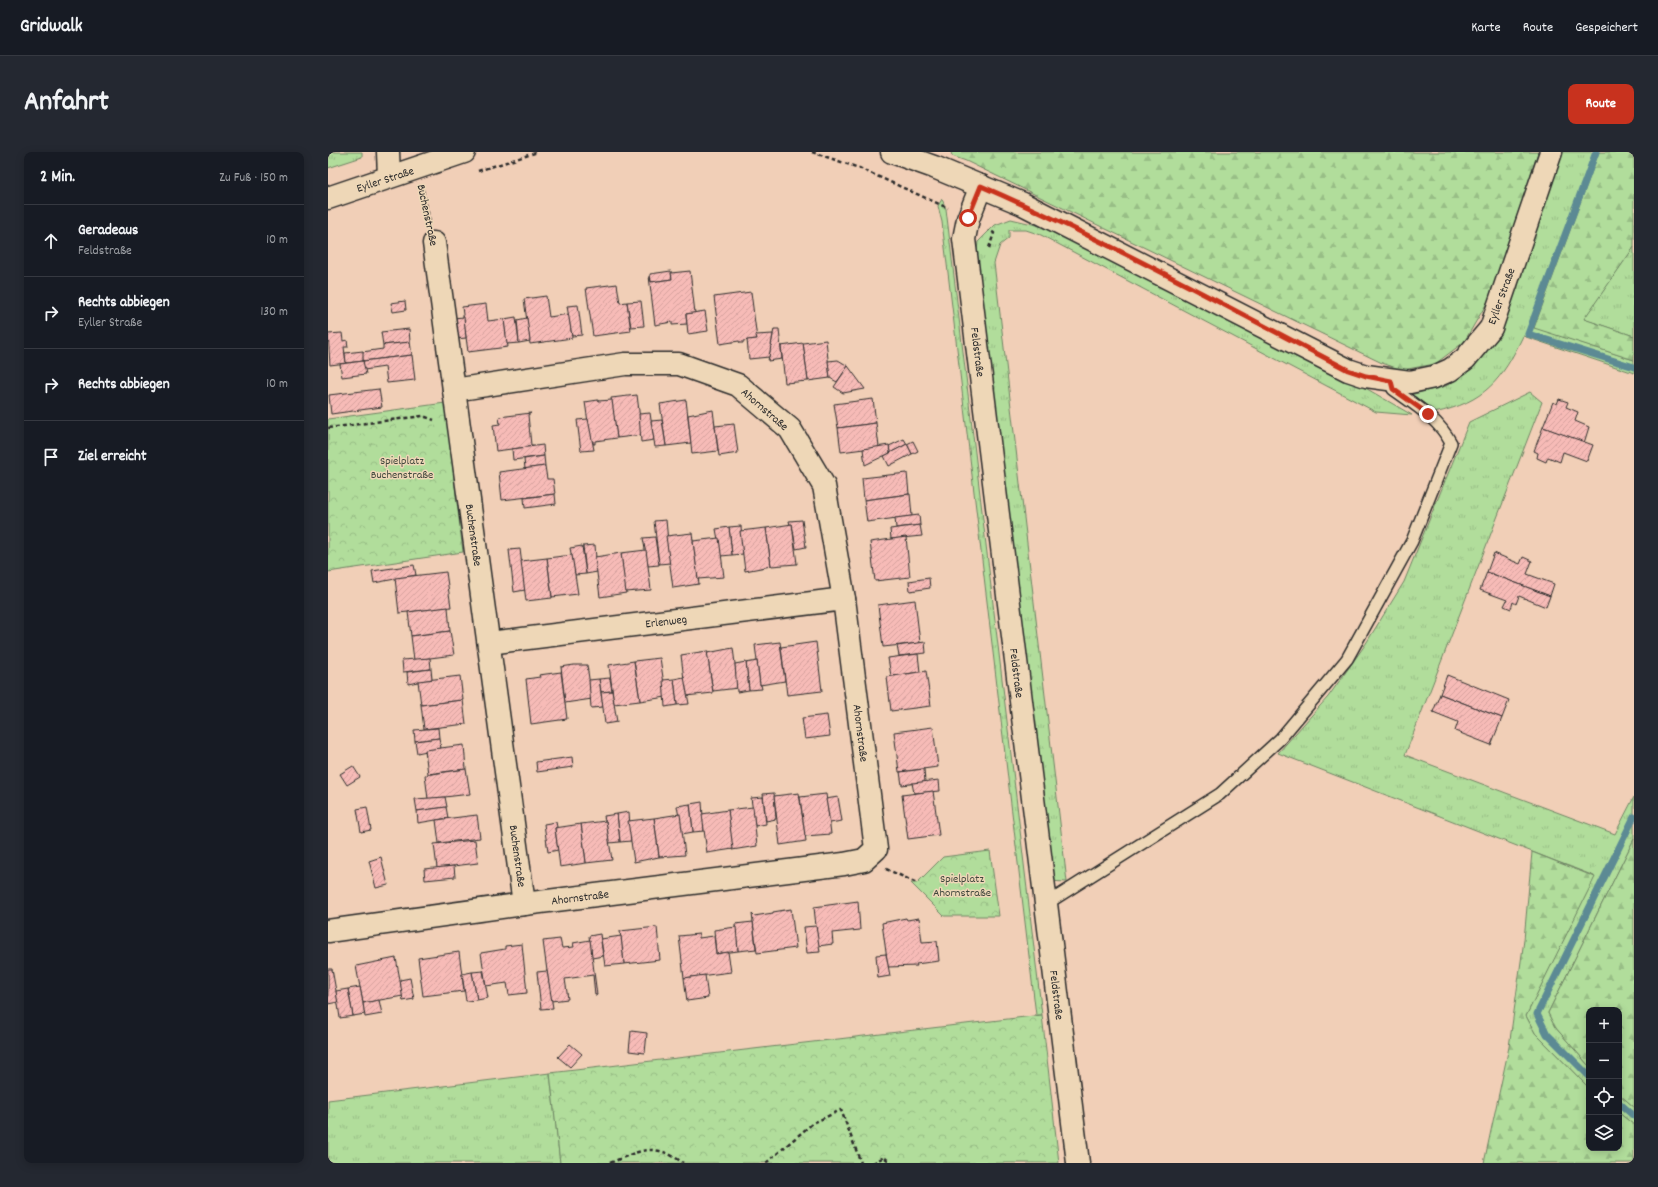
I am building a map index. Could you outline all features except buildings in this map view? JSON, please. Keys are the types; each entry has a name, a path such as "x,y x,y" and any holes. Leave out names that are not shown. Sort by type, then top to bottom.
{"street":[{"path":"388,152 389,176"},
{"name":"Eyller Straße","path":"328,198 389,176 418,168 464,152"},
{"name":"Eyller Straße","path":"892,152 981,186 1023,204 1348,370 1366,376 1391,381 1410,382 1434,377 1450,370 1465,360 1491,328 1551,152"},
{"name":"Feldstraße","path":"981,186 968,218 964,239 1078,1163"},
{"name":"Buchenstraße","path":"434,243 490,643 524,904"},
{"name":"Ahornstraße","path":"328,931 864,860 876,849 844,599 824,486 790,429 738,385 679,364 625,364 454,390"},
{"name":"Erlenweg","path":"490,643 844,599"}],"lane":[{"path":"1046,904 1220,794 1280,739 1347,659 1412,541 1451,442 1444,429 1428,414 1393,389 1391,381"}],"path":[{"path":"812,152 859,168 968,218 994,233"},
{"name":"Buchenstraße","path":"418,168 434,243"},
{"path":"328,428 423,416 435,420 443,429 459,425"},
{"path":"864,860 917,883"},
{"path":"766,1163 813,1123 841,1110 861,1163"},
{"path":"610,1163 637,1152 659,1149 683,1163"},
{"path":"873,1163 884,1157 891,1163"}],"green space":[{"path":"328,152 362,152 362,157 328,168"},
{"path":"951,152 1538,152 1491,296 1464,342 1435,364 1402,370 1382,363 966,161 952,156"},
{"path":"1563,152 1599,152 1534,327 1634,360 1634,373 1523,336 1507,365 1490,387 1466,403 1434,413 1410,395 1446,386 1472,369 1491,346 1509,311"},
{"path":"1599,152 1634,152 1634,247 1584,319 1634,336 1634,360 1534,328"},
{"path":"942,199 946,209 1042,1015 1036,1015 942,222 938,206"},
{"path":"1011,219 1045,227 1362,386 1412,415 1376,412 1041,235 1026,230 1009,230 1009,238 1000,245 994,263 1067,882 1047,881 975,268 978,242 995,225"},
{"path":"1634,247 1634,336 1583,319"},
{"path":"1530,392 1542,402 1405,755 1615,834 1634,797 1634,839 1548,1013 1555,1027 1586,1063 1586,1085 1535,1033 1526,1016 1594,876 1278,753 1328,697 1365,645 1404,582 1469,422"},
{"name":"Spielplatz Buchenstraße","path":"445,403 463,552 328,572 328,419"},
{"path":"1634,839 1634,1107 1622,1097 1622,1007 1586,1007 1586,1063 1555,1027 1548,1013"},
{"name":"Spielplatz Ahornstraße","path":"990,851 999,916 944,916 911,883 917,883 943,857"},
{"path":"1532,852 1595,877 1526,1016 1535,1033 1586,1085 1586,1151 1622,1151 1622,1115 1634,1125 1634,1163 1484,1163 1509,1047 1524,940"},
{"path":"1042,1015 1059,1163 560,1163 550,1073"},
{"path":"550,1073 560,1163 328,1163 328,1100"},
{"path":"1622,1097 1634,1107 1634,1125 1622,1115"}],"waterway":[{"path":"1596,152 1528,334 1634,367"},
{"path":"1586,1073 1547,1034 1537,1014 1634,817"},
{"path":"1622,1106 1634,1116"}],"route":[{"path":"968,218 981,186 1023,204 1348,370 1366,376 1391,381 1393,389 1428,414"}]}
